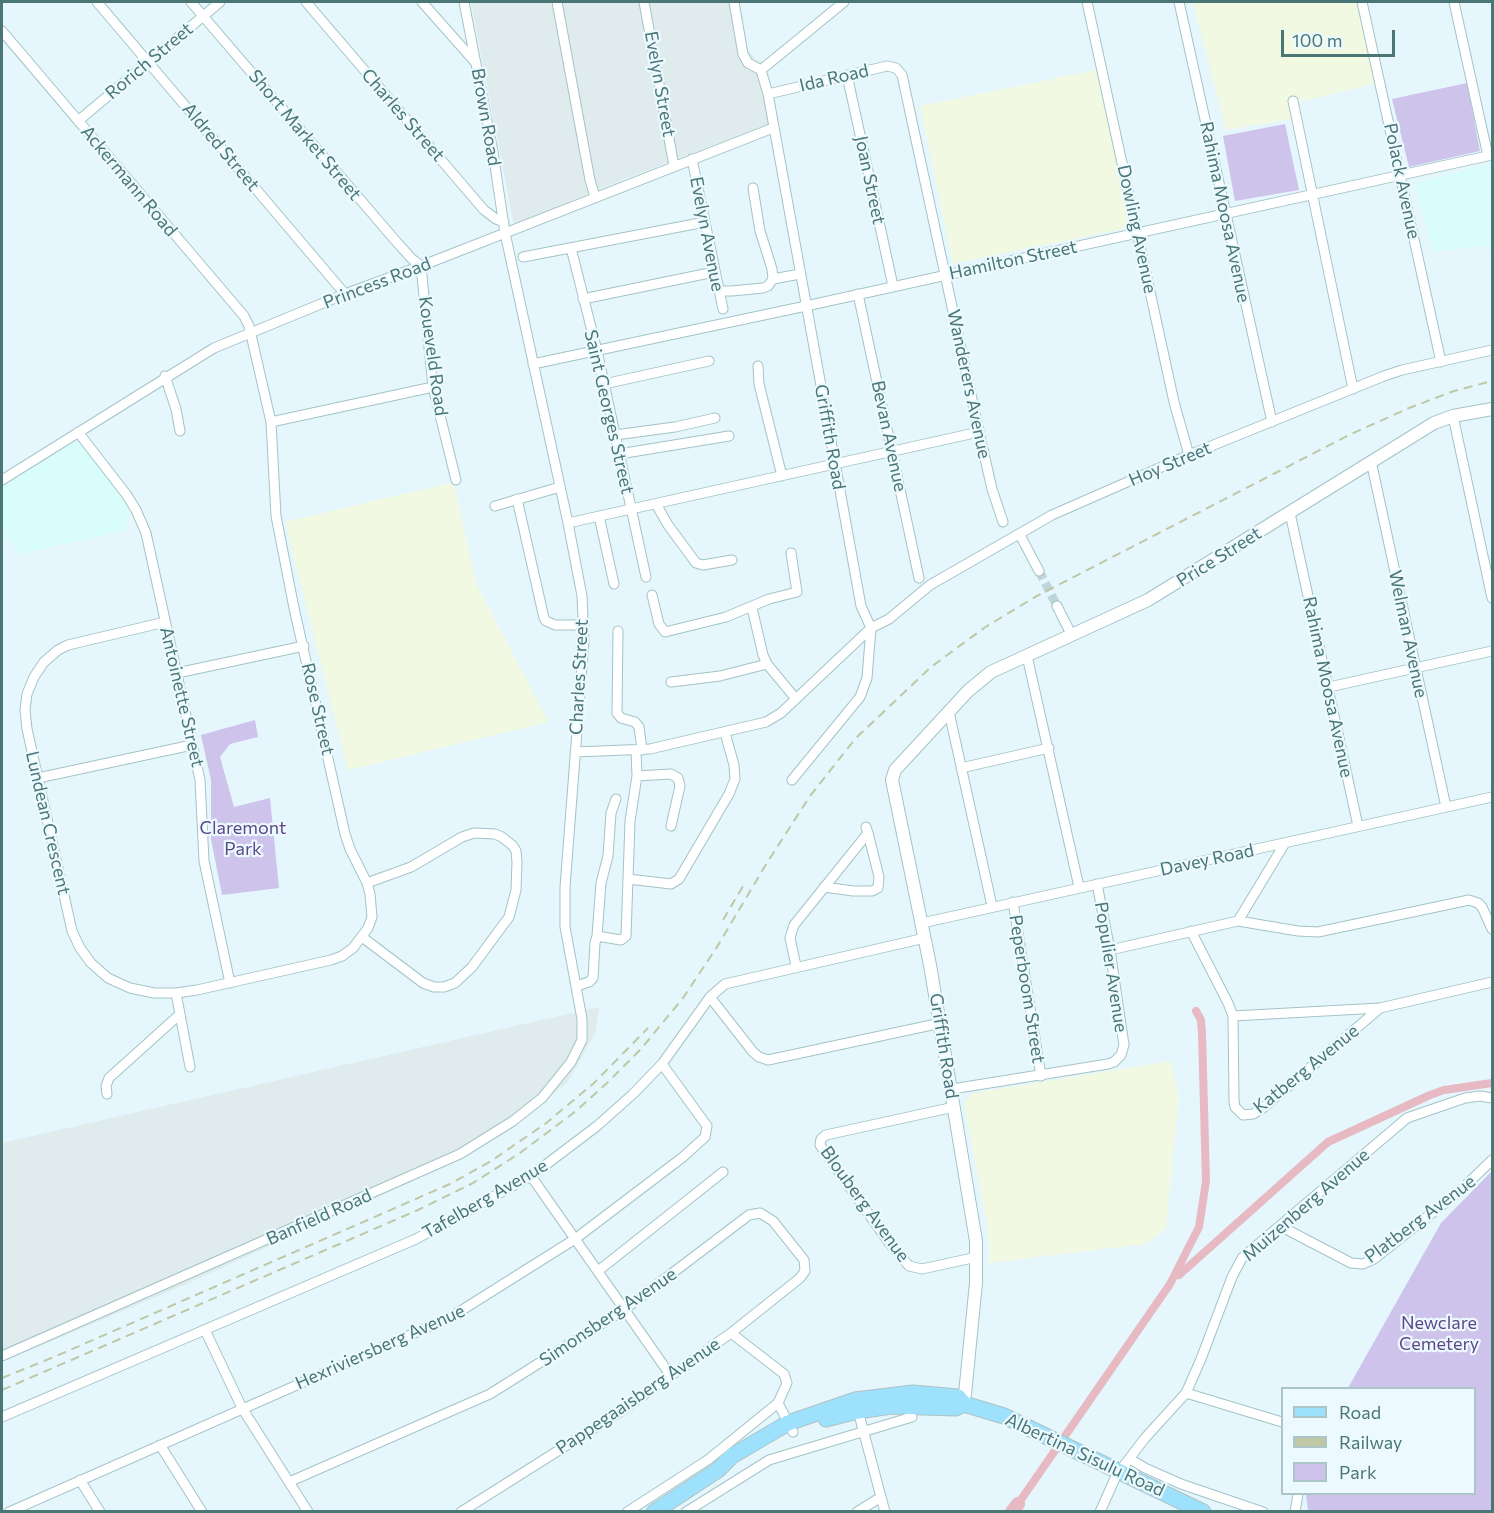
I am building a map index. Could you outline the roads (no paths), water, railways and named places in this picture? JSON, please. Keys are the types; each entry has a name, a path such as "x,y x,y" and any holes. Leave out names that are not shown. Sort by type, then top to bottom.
{"main road":[{"name":"Albertina Sisulu Road","path":"654,1512 718,1470 732,1456 790,1427 828,1419 857,1405 956,1408 964,1404 1004,1416 1059,1442 1125,1465 1203,1512"}],"street":[{"name":"Aldred Street","path":"97,2 345,294"},
{"name":"Short Market Street","path":"191,2 394,239 411,258 422,266"},
{"name":"Rorich Street","path":"78,122 220,2"},
{"name":"Charles Street","path":"306,2 484,210 504,222"},
{"path":"422,2 476,64"},
{"name":"Brown Road","path":"464,2 505,233"},
{"path":"557,2 595,197"},
{"name":"Evelyn Street","path":"644,2 674,166"},
{"path":"734,2 743,54 748,63 761,70 844,2"},
{"name":"Dowling Avenue","path":"1087,2 1174,402 1189,455"},
{"name":"Rahima Moosa Avenue","path":"1179,2 1272,422"},
{"name":"Polack Avenue","path":"1362,2 1441,362"},
{"path":"1454,2 1490,156"},
{"name":"Ackermann Road","path":"2,31 244,316 251,333"},
{"name":"Ida Road","path":"768,94 887,66 899,71"},
{"name":"Griffith Road","path":"761,70 768,94 861,606 871,628 867,678 860,697 792,780"},
{"name":"Wanderers Avenue","path":"899,71 992,489 1003,522"},
{"name":"Joan Street","path":"847,75 892,286"},
{"path":"1293,101 1353,389"},
{"name":"Princess Road","path":"2,480 205,352 345,294 773,128"},
{"name":"Hamilton Street","path":"533,364 1490,156"},
{"name":"Evelyn Avenue","path":"692,159 723,309"},
{"path":"718,291 763,288 768,286 773,279 760,231 753,188"},
{"path":"523,257 705,222"},
{"name":"Charles Street","path":"505,233 568,523 580,587 584,626 564,895 565,927 582,1019"},
{"name":"Saint Georges Street","path":"571,248 597,351 646,577"},
{"name":"Koueveld Road","path":"422,266 433,387 456,480"},
{"path":"583,299 714,272"},
{"path":"773,279 800,274"},
{"name":"Bevan Avenue","path":"858,294 919,578"},
{"name":"Rose Street","path":"251,333 271,422 276,516 294,608 345,834 367,883 372,917 362,937"},
{"name":"Hoy Street","path":"575,752 639,751 766,722 781,713 871,628 889,619 930,585 1061,511 1189,455 1402,370 1492,350"},
{"path":"604,384 709,361"},
{"path":"758,366 759,384 782,476"},
{"path":"165,376 176,409 180,431"},
{"path":"271,422 433,387"},
{"name":"Price Street","path":"949,712 983,678 1148,600 1434,423 1453,416 1492,409"},
{"path":"1453,416 1492,598"},
{"path":"615,435 675,427 715,418"},
{"name":"Antoinette Street","path":"78,432 126,494 142,522 202,794 204,861 230,983"},
{"path":"568,523 979,432"},
{"path":"619,454 729,436"},
{"name":"Welman Avenue","path":"1371,461 1446,807"},
{"path":"495,506 560,487"},
{"path":"517,499 544,618 555,625 584,626"},
{"path":"656,504 668,525 696,563 703,565 732,560"},
{"name":"Rahima Moosa Avenue","path":"1290,513 1358,826"},
{"path":"599,516 614,584"},
{"path":"1020,534 1039,571"},
{"path":"652,595 659,624 665,632 698,625 797,591 791,552"},
{"path":"1057,606 1072,636"},
{"path":"752,608 763,655 796,699"},
{"name":"Lundean Crescent","path":"165,622 68,645 58,650 44,662 27,694 25,710 27,729 72,930 80,948 91,963 108,978 130,988 154,993 176,993 230,983"},
{"path":"597,936 621,940 625,938 630,821 639,751 639,727 635,722 621,718 617,713 618,631"},
{"path":"177,673 304,646"},
{"path":"1329,687 1492,651"},
{"path":"1028,656 1079,887"},
{"path":"671,682 720,676 768,664"},
{"path":"949,712 992,906"},
{"name":"Griffith Road","path":"949,712 899,765 892,780 941,1023 975,1230 977,1257 970,1357 964,1404"},
{"path":"628,879 671,884 680,879 729,794 735,779 734,765 725,733"},
{"path":"38,778 192,744"},
{"path":"961,768 1049,748"},
{"path":"637,776 671,774 678,778 680,786 671,826"},
{"name":"Davey Road","path":"921,923 1492,797"},
{"path":"576,986 592,979 601,883 608,856 611,813 616,799"},
{"path":"796,966 790,943 791,932 799,918 867,830 879,877 878,888 872,891 853,891 824,887"},
{"path":"230,983 331,960 353,948 362,937 423,983 434,987 444,987 454,983 472,967 508,917 516,890 518,862 513,846 502,837 495,834 474,833 462,837 411,867 367,883"},
{"path":"1238,921 1286,843"},
{"name":"Populier Avenue","path":"952,1089 1108,1064 1121,1055 1124,1045 1110,950 1097,884"},
{"path":"1110,950 1238,921 1318,932 1469,900 1482,907 1492,929"},
{"name":"Peperboom Street","path":"1013,902 1041,1076"},
{"name":"Katberg Avenue","path":"1191,931 1233,1016 1234,1101 1238,1111 1248,1116 1264,1107 1380,1008"},
{"name":"Tafelberg Avenue","path":"2,1417 416,1239 531,1176 618,1108 662,1064 720,987 732,981 925,938"},
{"path":"1233,1016 1380,1008 1492,982"},
{"path":"176,993 190,1067"},
{"path":"710,998 753,1052 768,1060 941,1023"},
{"path":"107,1094 106,1086 109,1078 179,1015"},
{"name":"Banfield Road","path":"2,1356 460,1154 513,1121 553,1086 579,1048 583,1031 582,1019"},
{"name":"Hexriviersberg Avenue","path":"9,1512 452,1317 575,1239 705,1137 707,1126 662,1064"},
{"name":"Muizenberg Avenue","path":"1100,1512 1111,1486 1125,1465 1145,1438 1186,1393 1239,1263 1247,1253 1407,1118 1465,1098 1480,1096 1492,1098"},
{"name":"Blouberg Avenue","path":"954,1107 826,1135 820,1145 890,1244 909,1266 922,1269 977,1257"},
{"name":"Platberg Avenue","path":"1280,1226 1351,1263 1363,1264 1374,1259 1461,1191 1492,1160"},
{"path":"598,1271 723,1172"},
{"path":"531,1176 671,1376"},
{"name":"Simonsberg Avenue","path":"289,1482 490,1394 625,1309 749,1215 760,1212 773,1221 802,1258 805,1271 800,1278 731,1333"},
{"path":"205,1330 242,1408 308,1512"},
{"name":"Pappegaaisberg Avenue","path":"461,1512 621,1411 731,1333 783,1374 787,1383 778,1403"},
{"path":"1186,1393 1281,1422"},
{"path":"627,1512 709,1458 778,1403 790,1427"},
{"path":"857,1405 862,1432 885,1512"},
{"path":"686,1512 769,1460 912,1417"},
{"path":"160,1445 202,1512"},
{"name":"Albertina Sisulu Road","path":"1125,1465 1145,1468 1181,1484 1263,1512"},
{"path":"80,1480 100,1512"},
{"path":"1295,1512 1298,1495"},
{"path":"857,1512 881,1497"}],"waterway":[{"path":"1018,1504 1170,1284 1199,1227 1206,1181 1202,1034 1201,1020 1196,1011"},
{"path":"1179,1275 1328,1142 1430,1095 1444,1090 1492,1083"},
{"path":"1012,1512 1018,1504"}],"tunnel":[{"path":"1039,571 1057,606"}],"railway":[{"path":"2,1390 418,1210 473,1183 520,1153 576,1111 641,1049 683,998 810,796 855,739 931,667 984,628 1035,597 1349,435 1454,391 1492,381"},
{"path":"723,920 746,881"},
{"path":"2,1378 450,1184 491,1161 545,1124 594,1083 648,1028"}],"park label":[{"name":"Claremont Park","path":"243,838"},
{"name":"Newclare Cemetery","path":"1439,1333"}]}
